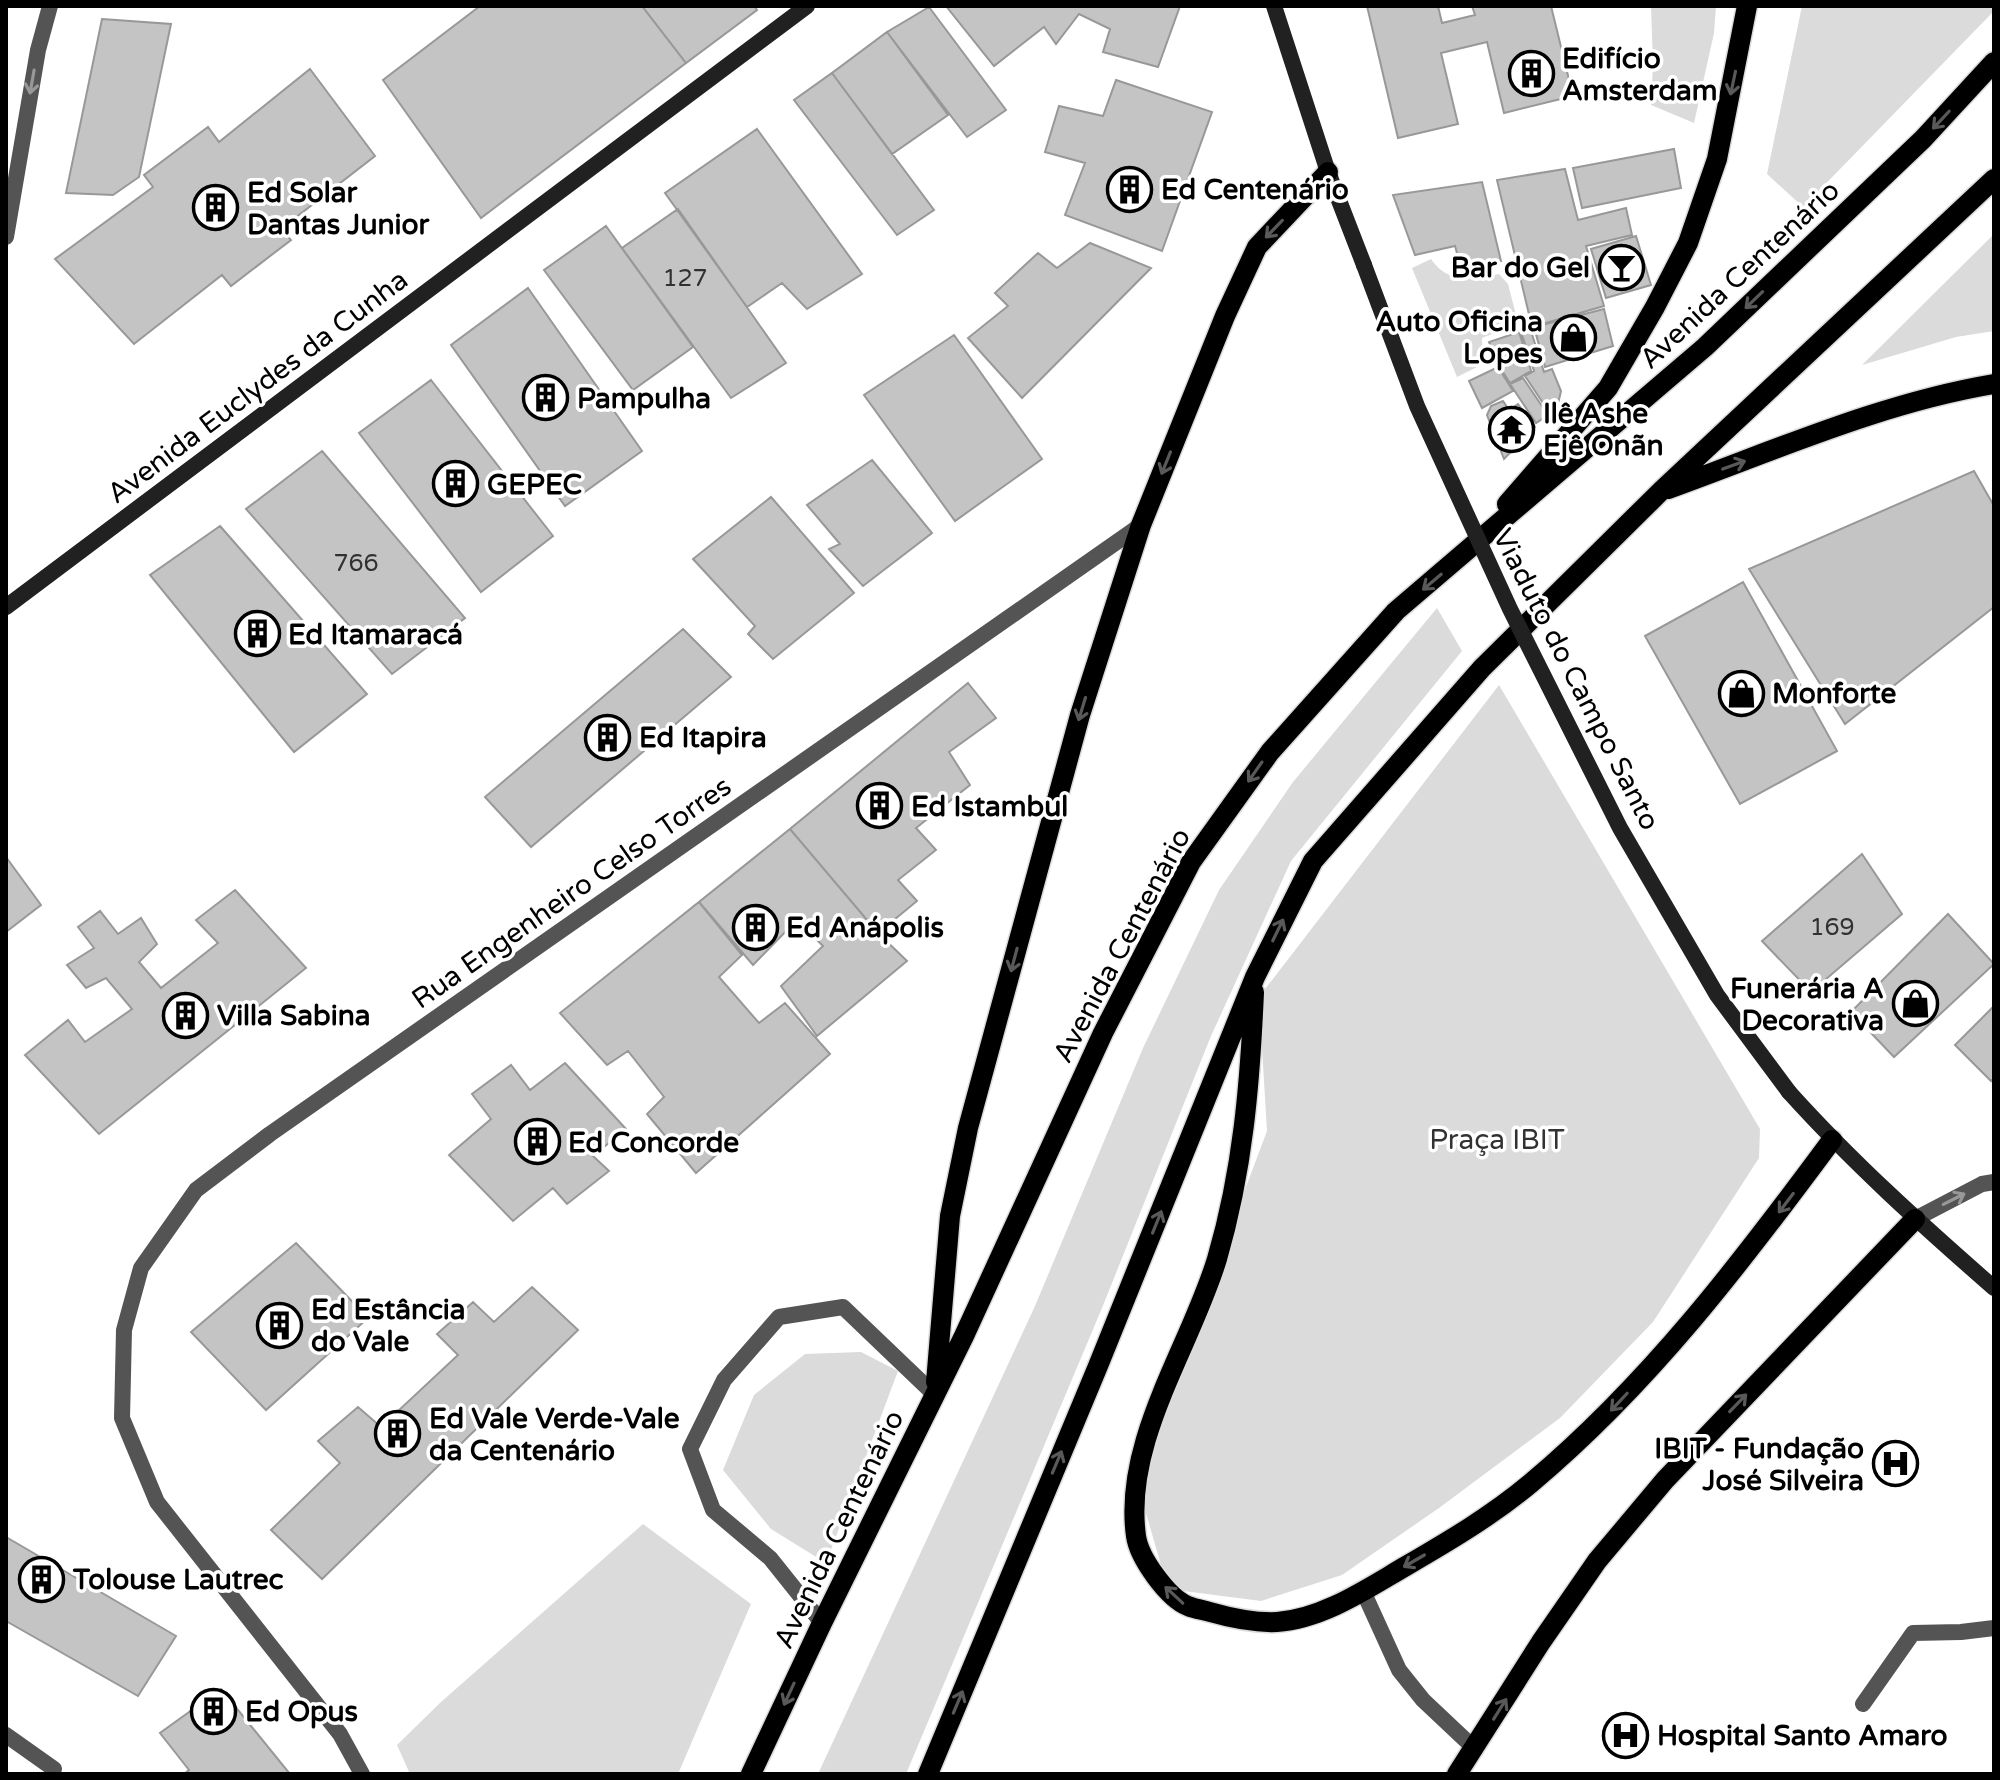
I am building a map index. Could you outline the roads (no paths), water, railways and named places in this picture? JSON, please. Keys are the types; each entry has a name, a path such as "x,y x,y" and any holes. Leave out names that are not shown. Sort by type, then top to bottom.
{"main road":[{"name":"Avenida Euclydes da Cunha","path":"6,607 807,6"},
{"name":"Viaduto do Campo Santo","path":"1274,6 1328,172 1424,421 1510,609 1620,828 1717,995 1789,1092 1832,1140 1994,1288"},
{"path":"1460,558 1608,388 1655,307 1688,243 1717,159 1747,6"},
{"name":"Avenida Centenário","path":"751,1774 935,1395 1103,1033 1191,862 1270,752 1396,611 1705,347 1923,139 1994,62"},
{"path":"935,1395 950,1216 968,1128 1080,715 1141,525 1225,316 1257,247 1328,172"},
{"path":"928,1774 1098,1366 1255,977 1313,861 1482,668 1661,491 1994,179"},
{"path":"1661,491 1766,454 1854,418 1953,391 1994,384"},
{"path":"1255,977 1249,1101 1234,1191 1202,1303 1142,1453 1133,1497 1136,1541 1156,1578 1186,1606 1230,1618 1277,1622 1317,1612 1363,1591 1451,1540 1529,1485 1606,1415 1678,1338 1736,1268 1832,1140"},
{"path":"1457,1774 1541,1642 1606,1549 1665,1480 1915,1219"}],"street":[{"path":"6,237 38,50 50,6"},
{"name":"Rua Engenheiro Celso Torres","path":"362,1774 340,1734 157,1502 122,1418 124,1330 141,1268 196,1190 270,1134 1141,525"},
{"path":"1915,1219 1982,1184 1994,1182"},
{"path":"822,1623 770,1558 713,1510 690,1449 724,1380 779,1317 843,1307 935,1395"},
{"path":"1363,1591 1399,1670 1423,1700 1475,1749"},
{"path":"1863,1704 1913,1633 1994,1628"},
{"path":"6,1735 54,1769"}],"place":[{"name":"Edifício Amsterdam","path":"1531,74"},
{"name":"Ed Centenário","path":"1130,189"},
{"name":"Ed Solar Dantas Junior","path":"216,208"},
{"name":"Bar do Gel","path":"1621,267"},
{"name":"Auto Oficina Lopes","path":"1574,337"},
{"name":"Pampulha","path":"546,398"},
{"name":"Ilê Ashe Ejê Onãn","path":"1512,429"},
{"name":"GEPEC","path":"456,484"},
{"name":"Ed Itamaracá","path":"257,634"},
{"name":"Monforte","path":"1741,693"},
{"name":"Ed Itapira","path":"608,737"},
{"name":"Ed Istambul","path":"880,806"},
{"name":"Ed Anápolis","path":"755,927"},
{"name":"Funerária A Decorativa","path":"1915,1004"},
{"name":"Villa Sabina","path":"186,1015"},
{"name":"Ed Concorde","path":"537,1142"},
{"name":"Ed Estância do Vale","path":"280,1325"},
{"name":"Ed Vale Verde-Vale da Centenário","path":"398,1434"},
{"name":"IBIT - Fundação José Silveira","path":"1895,1464"},
{"name":"Tolouse Lautrec","path":"42,1579"},
{"name":"Ed Opus","path":"214,1711"},
{"name":"Hospital Santo Amaro","path":"1626,1735"}],"park label":[{"name":"Praça IBIT","path":"1497,1139"}]}
